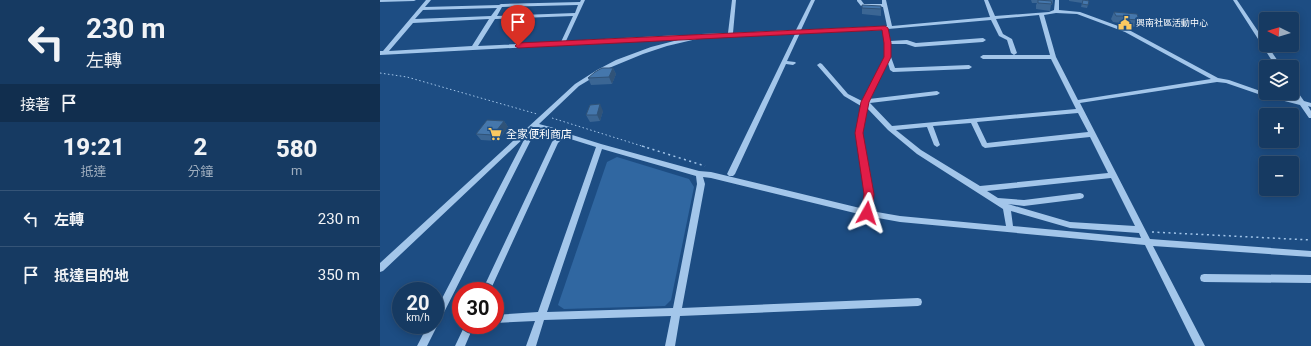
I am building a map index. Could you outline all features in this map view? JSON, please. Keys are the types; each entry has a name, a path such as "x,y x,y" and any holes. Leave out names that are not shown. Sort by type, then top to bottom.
{"street":[{"path":"380,1 414,0"},
{"path":"382,52 412,21 429,0"},
{"path":"730,35 734,0"},
{"path":"731,174 796,33 813,0"},
{"path":"986,0 993,18 1002,35 1009,39 1014,53"},
{"path":"1056,11 1057,0"},
{"path":"1235,0 1274,60"},
{"path":"422,9 582,1 563,43"},
{"path":"859,1 863,5 884,3 888,57 893,70 969,66"},
{"path":"474,48 501,5"},
{"path":"382,52 887,28 1040,14 1056,11 1078,13 1127,31 1170,56 1217,80"},
{"path":"412,21 494,16 576,14"},
{"path":"1040,14 1053,56 1140,231 1200,346"},
{"path":"380,268 578,85 606,67 625,58 674,42 701,36"},
{"path":"888,43 906,42 915,45 983,40"},
{"path":"983,57 1053,56"},
{"path":"867,213 869,194 859,133 864,103 888,57"},
{"path":"783,62 793,63"},
{"path":"820,65 846,95 864,103 890,128 919,152 1007,207 1070,225 1140,231"},
{"path":"1076,102 1217,80 1227,81 1263,94 1311,105"},
{"path":"864,103 937,93"},
{"path":"1299,98 1311,116"},
{"path":"890,128 1080,111"},
{"path":"973,121 985,146 1092,134"},
{"path":"536,125 600,146 699,174 711,175 867,213 900,219 1147,242 1311,254"},
{"path":"444,304 536,125"},
{"path":"929,125 936,146"},
{"path":"490,282 555,142 563,133"},
{"path":"531,346 600,146"},
{"path":"670,346 701,184 699,174"},
{"path":"979,189 1112,175"},
{"path":"997,200 1024,203 1080,196"},
{"path":"1007,207 1010,230"},
{"path":"1204,278 1311,279"},
{"path":"504,318 918,302"},
{"path":"422,346 428,334"},
{"path":"460,346 466,334"}],"path":[{"path":"380,73 407,77 543,116 708,167"},
{"path":"1140,231 1311,240"}],"shaded area":[{"path":"617,157 689,179 694,187 671,300 665,306 564,309 558,305 607,162"}],"building":[{"path":"1038,0 1051,1 1052,4 1038,3"},
{"path":"1083,0 1089,1 1088,5 1082,4"},
{"path":"862,5 881,6 881,9 862,8"},
{"path":"1114,12 1137,14 1139,20 1124,19 1123,16 1116,16"},
{"path":"602,68 613,68 609,77 588,78 595,72"},
{"path":"600,104 597,115 586,115 590,105"},
{"path":"487,120 504,121 493,135 476,134"}],"place":[{"name":"興南社區活動中心","path":"1125,23"},
{"name":"全家便利商店","path":"495,134"}],"route":[{"path":"518,46 885,28 888,43 888,57 865,102 859,133 869,194 867,213"}]}
